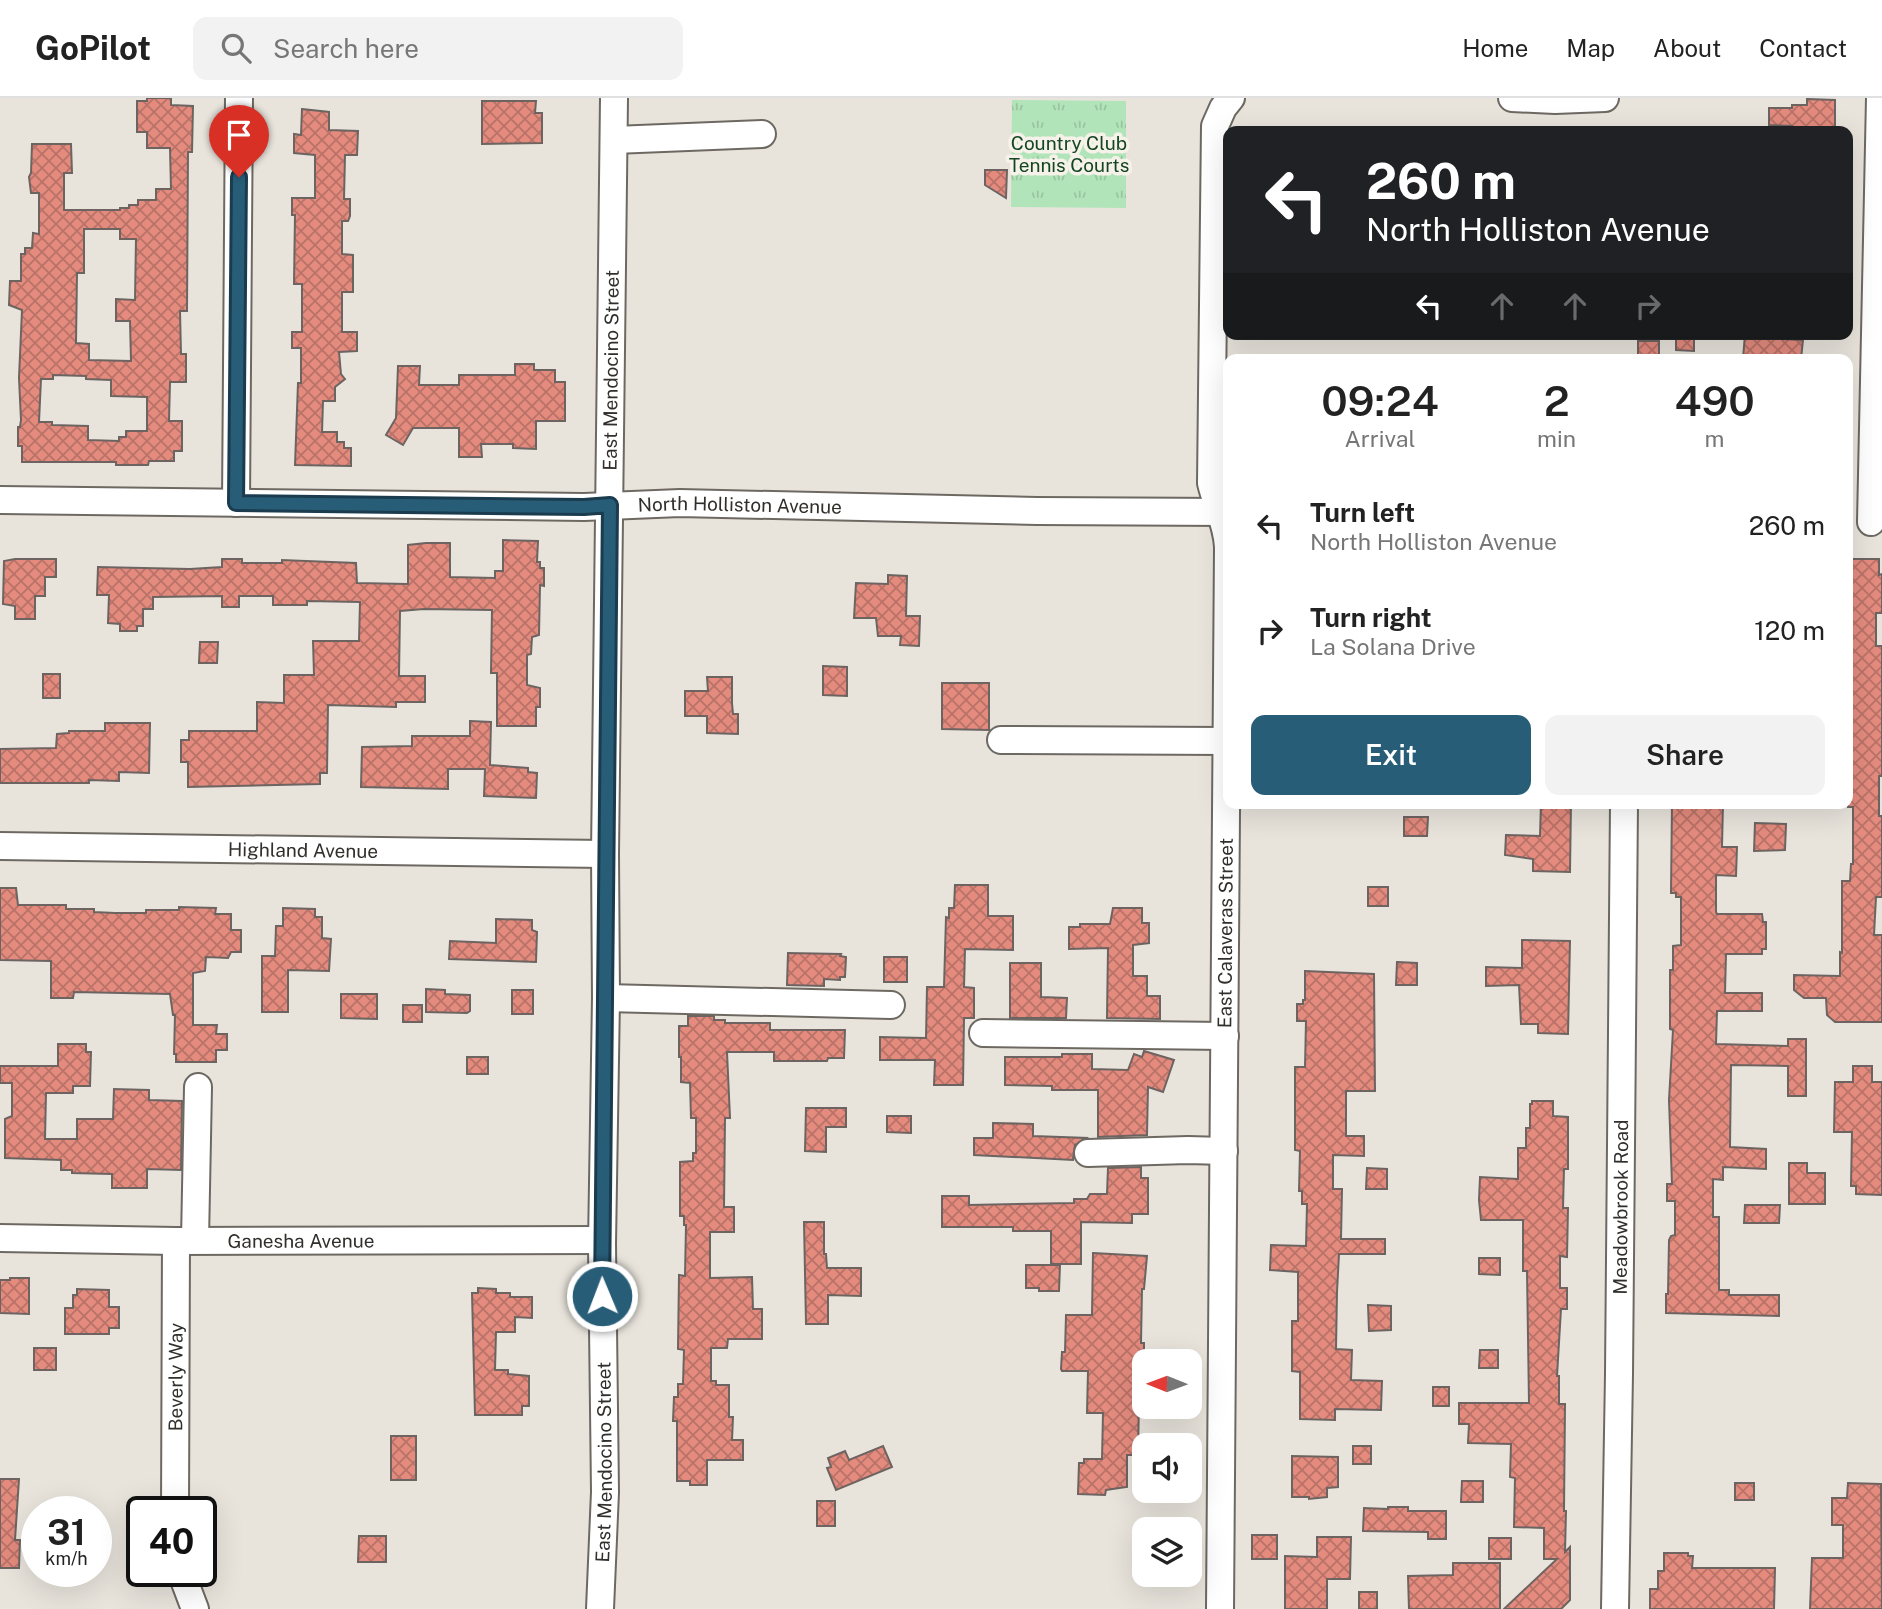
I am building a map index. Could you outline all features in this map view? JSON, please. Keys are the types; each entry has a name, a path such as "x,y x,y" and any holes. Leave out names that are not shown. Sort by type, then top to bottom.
{"street":[{"path":"236,503 239,98"},
{"name":"East Mendocino Street","path":"600,1609 605,1492 602,1240 614,98"},
{"name":"East Calaveras Street","path":"1223,508 1211,483 1215,126 1231,98"},
{"path":"1512,98 1605,98"},
{"path":"1867,522 1880,98"},
{"path":"614,140 762,134"},
{"name":"North Holliston Avenue","path":"0,500 584,507 680,503 1223,512"},
{"path":"1001,740 1223,741"},
{"name":"East Calaveras Street","path":"1220,1609 1227,809"},
{"name":"Meadowbrook Road","path":"1615,1609 1620,1360 1624,809"},
{"name":"Highland Avenue","path":"0,846 605,854"},
{"path":"606,998 891,1005"},
{"path":"983,1033 1225,1036"},
{"name":"Beverly Way","path":"176,1496 185,1240 198,1087"},
{"path":"1088,1153 1224,1151"},
{"name":"Ganesha Avenue","path":"0,1238 602,1240"},
{"path":"187,1587 195,1609"}],"green space":[{"name":"Country Club Tennis Courts","path":"1012,100 1126,101 1126,208 1011,207"}],"building":[{"path":"147,98 171,98 171,105 193,106 192,152 188,152 187,311 180,311 181,354 186,354 186,382 170,382 169,421 182,421 182,451 174,451 174,461 149,461 148,465 116,465 116,462 22,462 22,446 18,446 18,427 21,420 19,378 22,310 9,305 10,281 21,281 21,254 25,254 25,248 32,248 33,233 39,234 39,193 31,193 29,177 32,144 71,144 72,173 64,173 64,210 120,210 129,208 129,205 138,205 138,200 156,200 156,189 171,189 170,148 147,148 147,132 137,132 137,101 147,101","holes":["84,229 120,229 120,239 136,239 135,300 116,299 116,321 130,321 131,361 89,360 89,344 76,343 77,273 84,273","53,375 111,380 111,396 147,397 147,431 126,431 126,437 119,437 119,441 88,440 88,426 39,422 41,379 53,379"]},
{"path":"1807,99 1835,100 1835,126 1769,125 1769,108 1807,105"},
{"path":"482,101 536,101 535,113 542,113 542,143 482,144"},
{"path":"302,109 329,112 329,130 358,131 357,155 345,155 344,199 350,199 350,216 348,221 342,221 342,254 353,255 353,292 342,292 342,332 357,332 357,351 339,352 341,374 345,379 335,387 335,401 323,401 322,432 337,432 337,442 344,442 344,448 351,448 351,466 295,465 301,348 292,348 292,332 302,332 302,284 294,284 295,215 292,215 292,198 315,198 315,155 294,153 294,134 301,135"},
{"path":"985,170 1007,170 1006,198 985,185"},
{"path":"1676,340 1694,340 1694,351 1676,350"},
{"path":"1745,340 1803,340 1802,354 1743,354"},
{"path":"1638,341 1659,341 1659,354 1638,354"},
{"path":"515,364 534,364 534,370 555,370 555,382 565,382 565,421 536,421 536,449 513,448 513,444 481,444 482,457 459,457 459,428 413,428 403,445 386,435 396,418 398,366 420,366 419,385 459,385 459,375 515,375"},
{"path":"503,540 538,541 537,562 540,562 540,568 544,568 544,586 540,585 539,635 532,637 531,654 527,655 527,685 540,688 536,726 497,726 497,673 491,673 492,610 400,611 399,676 425,676 425,702 396,702 396,707 328,705 327,773 320,773 320,784 188,787 188,762 181,762 181,740 189,740 189,731 257,731 257,702 284,703 284,675 314,675 313,641 359,641 360,602 307,601 307,605 273,605 273,596 239,596 239,607 222,607 222,596 153,597 153,609 143,609 143,626 137,626 137,631 120,631 120,624 108,623 109,595 97,595 98,567 222,567 222,559 242,559 242,563 282,563 282,560 356,563 357,583 408,584 408,545 426,543 450,543 450,577 495,578 495,571 503,571"},
{"path":"56,559 56,577 45,577 45,596 35,596 35,619 15,619 15,606 3,604 4,561"},
{"path":"1853,559 1879,559 1879,575 1882,574 1882,613 1876,613 1876,646 1882,646 1882,776 1879,776 1879,816 1882,816 1882,897 1876,897 1874,935 1882,935 1882,1022 1835,1022 1827,1015 1826,998 1804,998 1794,990 1794,975 1840,976 1842,881 1850,881 1853,864"},
{"path":"888,575 907,576 906,616 920,616 919,646 900,645 901,636 878,636 876,618 854,618 856,583 888,584"},
{"path":"200,642 218,642 217,663 199,663"},
{"path":"823,666 847,667 847,696 823,695"},
{"path":"43,674 60,674 60,698 43,698"},
{"path":"707,677 732,677 733,714 738,714 738,734 707,733 707,716 685,716 685,691 708,691"},
{"path":"942,683 989,683 989,730 942,729"},
{"path":"470,721 491,722 490,765 528,768 528,772 537,773 536,798 484,796 485,769 448,769 448,789 361,787 362,747 412,746 412,736 470,736"},
{"path":"105,723 150,723 149,773 119,772 119,781 0,783 0,749 56,748 57,734 69,731 105,731"},
{"path":"1541,809 1571,809 1570,872 1533,871 1533,859 1505,855 1506,835 1540,836"},
{"path":"1672,809 1723,809 1722,847 1737,847 1736,876 1716,875 1716,912 1762,914 1763,922 1766,922 1766,949 1762,949 1762,954 1726,954 1725,993 1762,993 1762,1011 1717,1011 1716,1044 1788,1046 1788,1039 1806,1039 1806,1096 1788,1096 1788,1066 1731,1065 1730,1147 1766,1149 1766,1169 1723,1167 1723,1180 1713,1179 1713,1217 1719,1217 1719,1290 1729,1290 1729,1295 1779,1295 1779,1316 1666,1313 1669,1240 1675,1235 1675,1201 1667,1201 1667,1184 1672,1184 1669,1100 1673,1030 1670,1029 1670,970 1673,970 1673,946 1681,945 1681,897 1671,893"},
{"path":"1404,817 1428,817 1427,836 1404,836"},
{"path":"1755,823 1786,824 1785,850 1754,851"},
{"path":"955,885 988,885 988,916 1013,916 1013,950 965,949 964,987 974,988 974,1018 964,1018 963,1085 934,1085 935,1060 880,1060 880,1037 926,1038 927,987 944,987 946,917 949,918 949,908 954,908"},
{"path":"1368,887 1388,887 1388,906 1368,906"},
{"path":"0,888 16,888 18,905 66,905 66,909 94,909 94,912 115,913 179,910 179,907 216,908 215,914 231,914 231,930 241,930 241,952 231,952 228,958 206,957 205,971 193,973 193,1025 217,1025 216,1034 227,1034 227,1050 216,1050 216,1062 176,1062 175,1015 170,994 74,992 73,998 51,998 51,961 0,960"},
{"path":"283,908 315,909 315,917 322,917 322,938 331,939 329,971 288,970 288,1012 262,1012 262,956 275,956 276,926 283,926"},
{"path":"1113,908 1142,908 1142,923 1149,923 1149,943 1133,945 1133,976 1147,976 1147,996 1160,996 1160,1019 1107,1018 1108,948 1069,949 1069,927 1080,927 1080,924 1110,924"},
{"path":"496,919 532,920 532,930 537,932 536,962 449,959 450,941 496,943"},
{"path":"1522,940 1570,941 1568,1034 1538,1033 1538,1024 1521,1024 1519,985 1486,986 1486,967 1522,968"},
{"path":"788,953 841,954 840,956 846,957 845,977 840,977 840,980 824,979 824,986 787,985"},
{"path":"884,957 907,957 907,982 884,982"},
{"path":"1397,962 1417,963 1417,985 1396,985"},
{"path":"1010,963 1041,963 1041,997 1067,998 1066,1018 1010,1018"},
{"path":"1305,971 1374,974 1375,1091 1346,1091 1346,1136 1364,1136 1364,1156 1333,1155 1333,1189 1342,1189 1341,1239 1385,1239 1385,1254 1339,1254 1337,1292 1336,1349 1352,1350 1351,1380 1382,1381 1381,1410 1335,1409 1335,1420 1300,1419 1300,1372 1292,1371 1292,1321 1298,1321 1298,1272 1270,1270 1271,1245 1306,1246 1307,1204 1302,1204 1302,1191 1299,1191 1300,1151 1295,1150 1295,1067 1305,1067 1306,1021 1297,1021 1297,1004 1303,1004 1305,1000"},
{"path":"426,989 445,990 445,994 470,995 470,1011 426,1012"},
{"path":"512,990 533,990 533,1014 512,1014"},
{"path":"341,994 377,994 377,1019 341,1018"},
{"path":"403,1005 422,1005 422,1022 403,1022"},
{"path":"688,1016 714,1016 714,1020 725,1020 725,1023 770,1023 770,1030 845,1030 844,1058 828,1058 827,1061 774,1061 774,1052 727,1052 730,1118 725,1118 724,1207 734,1207 734,1232 710,1232 710,1278 752,1277 753,1309 762,1309 762,1339 728,1339 727,1348 711,1348 711,1381 716,1381 716,1385 729,1385 729,1417 733,1417 732,1440 743,1440 743,1460 707,1460 707,1485 690,1485 690,1481 677,1481 677,1421 673,1421 674,1397 678,1397 678,1384 683,1384 684,1350 678,1349 679,1275 685,1276 686,1225 684,1216 680,1216 680,1162 693,1161 693,1153 696,1153 696,1118 691,1118 690,1083 681,1082 679,1057 679,1026 688,1026"},
{"path":"58,1044 86,1044 86,1052 91,1052 90,1086 73,1086 73,1093 46,1093 45,1139 77,1139 77,1119 113,1119 114,1089 149,1090 149,1100 182,1101 181,1170 147,1169 147,1188 112,1188 112,1174 72,1173 72,1170 61,1170 61,1160 5,1158 5,1119 12,1116 12,1083 0,1083 0,1066 58,1066"},
{"path":"1144,1051 1174,1060 1163,1092 1148,1087 1147,1135 1098,1137 1098,1090 1052,1090 1052,1086 1005,1085 1005,1057 1092,1054 1092,1069 1128,1070 1134,1054 1142,1057"},
{"path":"467,1057 488,1057 488,1074 467,1074"},
{"path":"1853,1066 1872,1066 1872,1082 1882,1082 1882,1195 1856,1194 1856,1186 1851,1186 1852,1132 1834,1132 1835,1082 1853,1082"},
{"path":"1532,1101 1553,1101 1553,1116 1568,1117 1568,1169 1564,1169 1563,1208 1568,1208 1567,1257 1560,1256 1560,1288 1567,1288 1567,1309 1561,1309 1557,1376 1559,1404 1565,1404 1565,1552 1570,1547 1570,1600 1561,1609 1504,1609 1557,1559 1544,1559 1544,1528 1514,1527 1515,1478 1510,1477 1511,1444 1468,1443 1469,1424 1459,1424 1459,1403 1529,1403 1527,1271 1523,1271 1523,1220 1481,1220 1479,1200 1480,1177 1518,1179 1518,1148 1526,1148 1526,1128 1530,1128"},
{"path":"806,1108 846,1108 846,1127 826,1127 826,1152 805,1151"},
{"path":"887,1116 911,1116 911,1133 887,1132"},
{"path":"993,1123 1033,1124 1033,1136 1086,1138 1075,1145 1073,1160 974,1155 974,1138 993,1138"},
{"path":"1789,1163 1807,1163 1807,1173 1825,1173 1825,1204 1789,1204"},
{"path":"1141,1167 1141,1178 1148,1178 1148,1214 1132,1214 1132,1223 1081,1222 1081,1264 1051,1264 1051,1231 1013,1231 1013,1227 942,1227 942,1196 969,1196 969,1205 1074,1203 1074,1199 1087,1199 1090,1194 1107,1194 1108,1168"},
{"path":"1367,1168 1387,1169 1387,1189 1366,1189"},
{"path":"1745,1205 1780,1205 1779,1223 1744,1223"},
{"path":"804,1222 824,1222 827,1268 861,1268 861,1296 828,1295 828,1324 806,1324"},
{"path":"1093,1253 1147,1256 1142,1289 1141,1343 1144,1343 1144,1349 1132,1349 1132,1419 1139,1419 1138,1433 1132,1433 1132,1455 1127,1455 1127,1487 1106,1490 1105,1495 1078,1494 1079,1463 1084,1463 1084,1459 1102,1459 1103,1413 1087,1413 1088,1371 1061,1369 1062,1352 1065,1352 1066,1315 1092,1315"},
{"path":"1479,1258 1500,1258 1500,1275 1479,1274"},
{"path":"1026,1265 1060,1265 1059,1291 1026,1288"},
{"path":"29,1278 29,1314 0,1313 0,1280"},
{"path":"478,1288 496,1289 496,1293 510,1293 510,1297 532,1297 532,1318 515,1317 515,1332 496,1332 495,1370 508,1370 508,1374 529,1376 529,1406 522,1406 522,1415 475,1415 472,1293 478,1293"},
{"path":"77,1289 109,1290 109,1307 119,1307 119,1328 109,1328 109,1334 65,1334 65,1308 73,1308 73,1295 77,1295"},
{"path":"1368,1305 1391,1306 1391,1330 1369,1331"},
{"path":"34,1348 56,1348 56,1370 34,1370"},
{"path":"1480,1350 1498,1350 1498,1368 1479,1368"},
{"path":"1433,1387 1449,1387 1449,1406 1433,1406"},
{"path":"391,1436 416,1436 416,1480 391,1480"},
{"path":"883,1446 892,1467 836,1490 827,1468 831,1467 828,1458 845,1451 849,1460"},
{"path":"1353,1446 1371,1446 1371,1464 1353,1464"},
{"path":"1292,1456 1338,1457 1338,1487 1327,1488 1327,1497 1292,1497"},
{"path":"0,1479 19,1479 15,1540 20,1540 19,1568 0,1568"},
{"path":"1462,1481 1483,1481 1483,1502 1461,1502"},
{"path":"1735,1483 1754,1483 1754,1500 1735,1500"},
{"path":"1848,1483 1881,1484 1882,1609 1810,1609 1812,1558 1843,1558 1843,1525 1832,1525 1832,1498 1847,1498"},
{"path":"817,1501 835,1501 835,1526 817,1526"},
{"path":"1408,1507 1408,1511 1446,1511 1446,1539 1428,1539 1428,1532 1363,1531 1364,1508"},
{"path":"1252,1535 1277,1535 1277,1559 1252,1559"},
{"path":"359,1536 386,1536 386,1562 358,1562"},
{"path":"1317,1537 1351,1537 1350,1579 1327,1579 1327,1609 1285,1609 1285,1556 1317,1557"},
{"path":"1489,1538 1511,1538 1511,1559 1489,1559"},
{"path":"1664,1553 1688,1553 1688,1556 1693,1556 1692,1568 1775,1568 1774,1609 1650,1609 1650,1589 1658,1589 1658,1571 1664,1571"},
{"path":"1453,1563 1500,1563 1500,1609 1409,1609 1408,1576 1453,1575"},
{"path":"1359,1592 1377,1592 1377,1609 1359,1609"}],"route":[{"path":"239,177 236,503 584,507 610,505 602,1296"}]}
